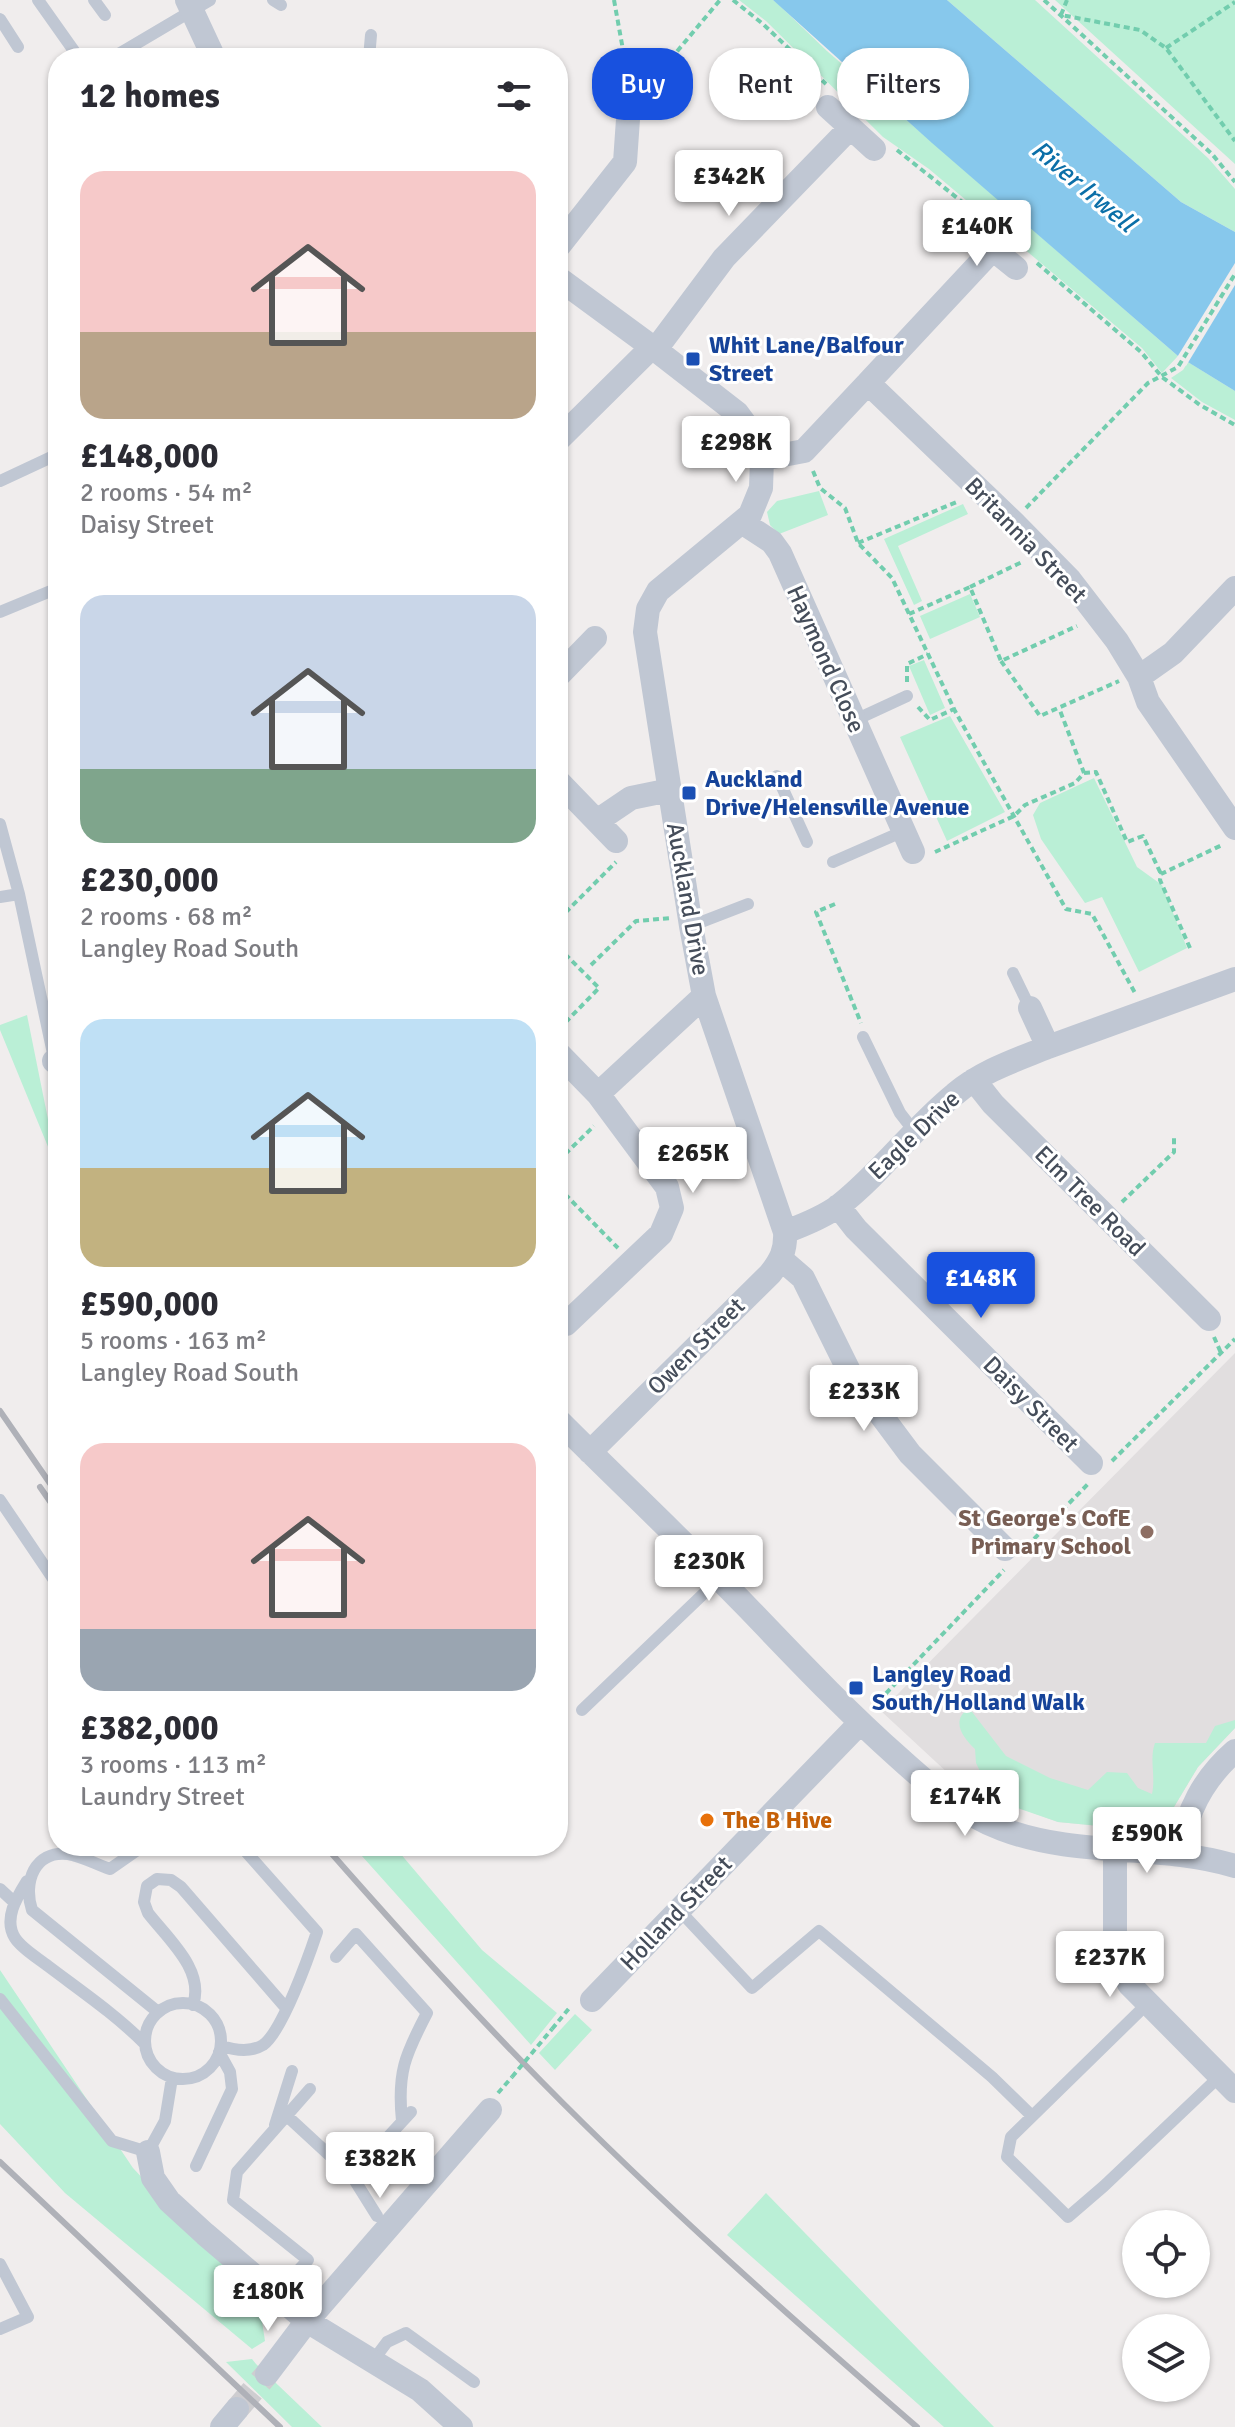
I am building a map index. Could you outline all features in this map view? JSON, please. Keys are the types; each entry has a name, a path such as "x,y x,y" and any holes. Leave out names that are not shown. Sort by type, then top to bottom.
{"street":[{"path":"197,3 211,48"},
{"path":"829,98 850,128 880,146"},
{"path":"568,234 625,162 628,120"},
{"path":"568,422 654,348 724,258 850,128"},
{"path":"971,220 993,249 1023,263"},
{"path":"568,285 737,413 754,436 762,459 804,451 993,249"},
{"name":"Britannia Street","path":"868,383 1070,580 1138,675 1148,702 1229,836"},
{"name":"Auckland Drive","path":"762,459 761,488 755,505 743,523 665,583 648,609 645,632 704,996 785,1232"},
{"name":"Haymond Close","path":"743,523 772,542 780,553 908,841"},
{"path":"1138,675 1173,653 1235,588"},
{"path":"568,666 595,638"},
{"path":"597,821 631,798 670,790"},
{"path":"568,791 616,841"},
{"name":"Eagle Drive","path":"785,1232 807,1224 838,1206 914,1131 974,1080 1048,1047 1235,979"},
{"path":"604,1102 704,996"},
{"path":"1030,1008 1048,1047"},
{"path":"568,1064 604,1102 667,1187 672,1208 661,1234 568,1322"},
{"name":"Elm Tree Road","path":"974,1080 993,1104 1209,1319"},
{"name":"Daisy Street","path":"838,1206 856,1229 1099,1467"},
{"path":"785,1232 786,1245 781,1259 803,1278 851,1375 910,1454 1012,1556"},
{"name":"Owen Street","path":"590,1452 770,1274 781,1259"},
{"path":"568,1430 860,1723 952,1803 987,1822 1046,1843 1181,1853 1235,1866"},
{"name":"Holland Street","path":"592,2000 860,1723"},
{"path":"1181,1853 1194,1803 1217,1766 1235,1751"},
{"path":"1115,1849 1115,1944 1129,1984 1228,2084"},
{"path":"267,2374 307,2321 495,2100"},
{"path":"148,2152 153,2178 169,2201 275,2295 307,2321 420,2390 461,2427"}],"lane":[{"path":"38,0 72,48"},
{"path":"94,0 105,15"},
{"path":"127,48 197,3"},
{"path":"0,19 18,47"},
{"path":"370,48 371,35"},
{"path":"0,481 48,459"},
{"path":"0,612 48,592"},
{"path":"853,721 907,696"},
{"path":"777,776 807,842"},
{"path":"0,824 48,1025"},
{"path":"833,862 908,841"},
{"path":"0,897 19,894"},
{"path":"690,921 748,904"},
{"path":"1013,973 1030,1008"},
{"path":"863,1037 900,1113 914,1131"},
{"path":"0,1500 48,1571"},
{"path":"582,1710 719,1579"},
{"path":"49,1856 36,1866 14,1902 11,1920 14,1937 29,1952 124,2023 144,2043 152,2064 172,2078 198,2076 209,2069 220,2049"},
{"path":"74,1856 110,1869 129,1856"},
{"path":"220,2049 245,2050 263,2045 274,2036 317,1932 250,1856"},
{"path":"30,1877 27,1894 32,1910 158,2012"},
{"path":"193,2005 197,1993 195,1975 148,1913 144,1902 147,1886 157,1879 171,1880 181,1887 286,2008"},
{"path":"0,1889 14,1902"},
{"path":"679,1910 752,1988 819,1931 992,2077 1032,2116"},
{"path":"336,1957 356,1934 427,2013 405,2055 399,2092 407,2117 352,2176"},
{"path":"0,1999 112,2141 148,2152 165,2121 172,2078"},
{"path":"144,2043 150,2021 158,2012 181,2003 205,2010 220,2032 220,2049 230,2072 232,2089 196,2166"},
{"path":"1148,2003 1011,2137 1007,2157 1068,2217 1228,2084"},
{"path":"273,2131 292,2071"},
{"path":"275,2295 308,2260 233,2200 237,2172 310,2089"},
{"path":"287,2116 352,2176 377,2216"},
{"path":"0,2264 28,2317 0,2329"},
{"path":"372,2362 387,2342 406,2333 474,2382"}],"path":[{"path":"614,0 622,48"},
{"path":"680,48 720,0"},
{"path":"733,0 763,24 829,98"},
{"path":"1044,0 1212,154 1235,182"},
{"path":"1061,15 1067,0"},
{"path":"1166,48 1235,2"},
{"path":"1061,15 1140,30 1166,48 1235,141"},
{"path":"880,146 927,172 971,220"},
{"path":"1023,263 1141,352 1162,377 1200,405 1235,425"},
{"path":"1013,522 1148,383 1178,367 1235,274"},
{"path":"804,451 820,488 845,508 858,543 892,578 954,709 1066,909 1092,914 1145,1012"},
{"path":"858,543 981,491"},
{"path":"909,614 1044,552"},
{"path":"970,587 1001,661 1040,716 1138,675"},
{"path":"1001,661 1098,616"},
{"path":"928,654 907,664 907,696 930,720 954,709"},
{"path":"1059,708 1084,773"},
{"path":"908,841 917,861 1014,816 1025,805 1075,783 1084,773 1096,772 1127,842 1143,836 1190,948"},
{"path":"1161,874 1229,836"},
{"path":"568,907 623,855 616,841"},
{"path":"835,904 816,912 861,1021 863,1037"},
{"path":"591,965 636,921 690,921"},
{"path":"568,957 599,988 568,1020"},
{"path":"568,1148 604,1102"},
{"path":"1106,1218 1174,1152 1174,1138"},
{"path":"568,1197 631,1262"},
{"path":"860,1723 1012,1556 1099,1467 1235,1339"},
{"path":"495,2100 561,2018"}],"shaded area":[{"name":"St George's CofE Primary School","path":"1235,1353 1235,1728 1198,1767 1165,1822 1151,1831 1058,1822 964,1788 881,1711"}],"green space":[{"path":"739,0 773,0 777,3 837,60 837,91 821,76 821,48 793,48"},
{"path":"947,0 1035,0 1208,158 1235,189 1235,232 1181,202"},
{"path":"1055,0 1235,0 1235,164"},
{"path":"866,120 906,120 1178,356 1162,373 1142,348 929,169 883,137"},
{"path":"1188,362 1235,391 1235,420 1202,402 1171,378"},
{"path":"819,491 828,515 779,534 770,525 767,512 777,501"},
{"path":"963,504 968,514 898,546 922,601 914,605 884,539"},
{"path":"970,594 980,617 930,639 920,616"},
{"path":"924,660 945,708 930,715 909,666"},
{"path":"950,716 1005,812 947,841 900,737"},
{"path":"1094,778 1137,867 1162,885 1187,948 1139,972 1102,897 1085,903 1041,839 1033,815 1040,803"},
{"path":"27,1015 48,1121 48,1147 0,1030 0,1025"},
{"path":"969,1708 1006,1756 1050,1778 1088,1790 1107,1772 1127,1773 1138,1788 1152,1794 1155,1743 1206,1743 1215,1726 1235,1720 1235,1728 1198,1767 1165,1822 1151,1831 1058,1822 994,1800 976,1763 975,1749 960,1729 960,1718"},
{"path":"362,1856 402,1856 482,1950 557,2013 531,2045"},
{"path":"0,1970 133,2168 259,2302 265,2341 252,2349 65,2193 0,2124"},
{"path":"575,2014 592,2030 555,2070 539,2053"},
{"path":"766,2193 994,2427 944,2427 727,2235"},
{"path":"252,2359 322,2427 292,2427 226,2362"}],"water":[{"name":"River Irwell","path":"773,0 947,0 1181,202 1235,232 1235,391 1178,356 906,120 969,120 969,48 837,48 837,58"}],"pier":[{"path":"1235,263 1235,285 1186,366 1176,359"}],"tunnel":[{"path":"237,2409 267,2374"}],"railway":[{"path":"0,1411 48,1481"},
{"path":"40,1487 48,1499"},
{"path":"334,1856 459,1995 587,2127 726,2258 917,2427"},
{"path":"0,2162 280,2427"}],"place":[{"name":"Whit Lane/Balfour Street","path":"693,359"},
{"name":"Auckland Drive/Helensville Avenue","path":"689,793"},
{"name":"St George's CofE Primary School","path":"1147,1532"},
{"name":"Langley Road South/Holland Walk","path":"856,1688"},
{"name":"The B Hive","path":"707,1820"}]}
